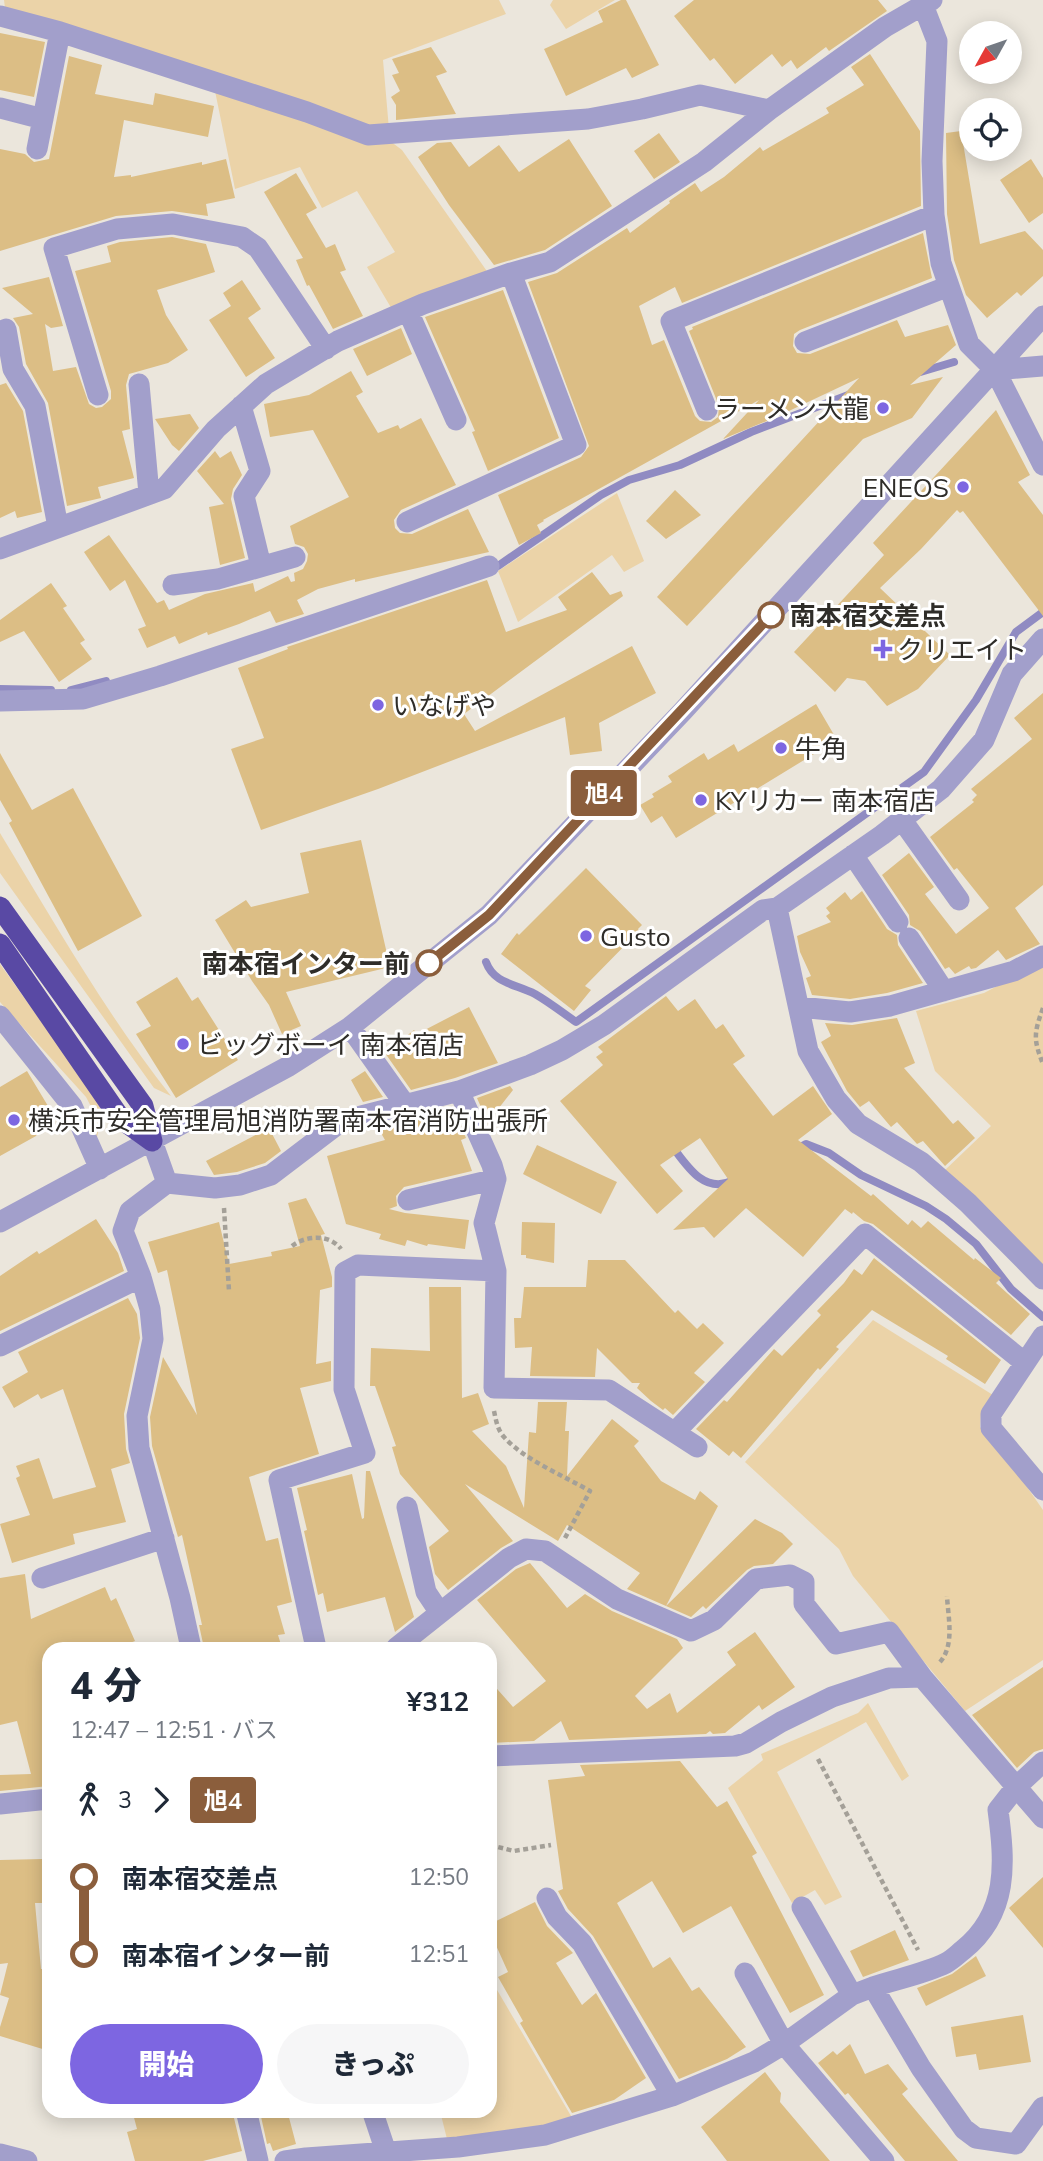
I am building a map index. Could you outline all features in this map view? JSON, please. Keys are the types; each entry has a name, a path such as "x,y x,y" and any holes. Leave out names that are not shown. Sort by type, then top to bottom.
{"highway":[{"path":"0,907 144,1105 152,1141"},
{"path":"0,944 120,1118 152,1141"}],"street":[{"path":"4,541 58,527 164,489 216,429 266,384 326,349 408,311 511,273 550,262 704,162 769,110 915,5 937,41 932,161 934,215 941,263 969,344 995,370 1043,465"},
{"path":"0,16 60,32 295,108 368,135 588,118 642,109 700,94 769,110"},
{"path":"37,149 60,32"},
{"path":"0,108 43,119"},
{"path":"707,410 670,321 934,215"},
{"path":"99,395 54,248 117,229 173,224 242,237 258,248 326,349"},
{"path":"407,522 576,445 511,273"},
{"path":"805,342 949,286"},
{"path":"408,311 456,420"},
{"path":"0,1222 289,1066 350,1027 489,915 674,721 1043,316"},
{"path":"6,329 13,369 35,405 58,527"},
{"path":"995,370 1043,366"},
{"path":"139,384 149,494"},
{"path":"241,406 260,471 244,496 261,566"},
{"path":"173,585 218,579 295,556"},
{"path":"0,701 83,699 160,676 489,566"},
{"path":"1036,647 1043,672"},
{"path":"190,1642 139,1448 137,1416 153,1339 141,1277 123,1231 130,1211 167,1183 222,1187 240,1185 271,1175 342,1121 459,1091 530,1065 562,1050 643,999 763,910 776,908 942,789 984,740 1012,674 1036,647"},
{"path":"902,820 959,900"},
{"path":"853,855 944,991"},
{"path":"776,908 808,1051 836,1099 858,1124 920,1162 968,1203 1043,1279"},
{"path":"799,1007 850,1012 890,1006 1014,971 1043,956"},
{"path":"0,1016 72,1106 100,1169"},
{"path":"350,1027 404,1103"},
{"path":"459,1091 496,1180 484,1223 496,1271 494,1388 609,1390 697,1447"},
{"path":"152,1141 167,1183"},
{"path":"408,1200 496,1180"},
{"path":"675,1432 865,1234 1025,1363"},
{"path":"315,1642 279,1480 365,1453 344,1390 345,1272 358,1265 496,1271"},
{"path":"0,1346 141,1277"},
{"path":"1043,1336 991,1414 991,1428 1043,1490"},
{"path":"407,1507 426,1592 440,1613"},
{"path":"43,1578 164,1538"},
{"path":"404,1642 518,1552 526,1549 545,1551 617,1599 691,1632 714,1620 757,1579 790,1575 804,1583 804,1604 836,1644 889,1632 922,1677 1043,1818"},
{"path":"497,1756 746,1744 781,1722 832,1697 889,1678 922,1677"},
{"path":"285,2161 458,2147 545,2135 672,2096 754,2062 852,1995 946,1963 972,1942 992,1914 999,1894 1004,1853 998,1810 1016,1787 1043,1762"},
{"path":"0,1804 42,1800"},
{"path":"547,1898 557,1917 582,1943 672,2096"},
{"path":"802,1907 852,1995"},
{"path":"745,1973 784,2044 884,2161"},
{"path":"873,1987 921,2068 964,2129 976,2138 1021,2152 1043,2107"},
{"path":"248,2118 258,2161"},
{"path":"375,2118 386,2152"},
{"path":"0,2154 27,2161"}],"path":[{"path":"1043,1008 1034,1032 1036,1047 1043,1064"},
{"path":"222,1187 229,1291"},
{"path":"292,1247 295,1243 323,1237 335,1241"},
{"path":"494,1388 496,1423 503,1436 517,1448 590,1491 554,1557"},
{"path":"922,1677 943,1658 947,1647 947,1596"},
{"path":"818,1759 928,1969"},
{"path":"497,1847 514,1851 551,1845"}],"shaded area":[{"path":"4,0 499,0 506,14 383,60 390,141 402,150 491,277 393,311 367,267 395,252 357,191 322,208 300,167 235,189 215,91 6,16"},
{"path":"553,0 615,0 566,29 550,5"},
{"path":"617,493 644,561 624,572 612,555 518,622 498,571"},
{"path":"0,833 124,1033 171,1096 154,1088 0,873"},
{"path":"1043,962 1043,1265 944,1171 991,1126 935,1071 916,1011 984,993"},
{"path":"0,964 99,1102 102,1116 97,1137 93,1133 96,1116 86,1097 0,1002"},
{"path":"873,1320 993,1395 981,1414 980,1427 1043,1510 1043,1660 965,1711 853,1576 839,1549 745,1462"},
{"path":"868,1703 909,1776 902,1781 866,1722 777,1772 842,1897 825,1905 815,1890 792,1903 728,1788 763,1760 761,1754 858,1713"},
{"path":"497,1990 574,2121 448,2143 442,2118 497,2118"}],"building":[{"path":"626,0 659,65 632,78 626,68 566,96 544,49 603,22 598,11"},
{"path":"694,0 878,0 887,11 829,51 826,47 797,69 791,60 782,67 772,54 735,84 714,58 710,61 674,16"},
{"path":"0,33 45,42 34,97 0,90"},
{"path":"431,47 447,72 436,76 456,114 396,120 396,105 391,97 400,91 392,75 399,73 392,59"},
{"path":"870,54 920,131 921,206 682,303 675,287 639,306 652,345 664,340 695,416 700,421 711,422 718,417 719,406 689,331 692,327 923,233 932,278 800,330 794,334 793,346 797,353 810,354 897,320 905,337 948,325 956,345 910,385 943,377 912,418 863,439 687,626 657,597 859,378 723,439 759,400 543,520 537,525 541,533 519,545 498,495 581,457 589,446 528,282 557,273 627,228 630,233 695,183 701,192 760,147 763,151 829,113 826,108 864,85 851,67"},
{"path":"69,56 102,65 95,94 153,105 155,93 214,106 208,137 124,120 114,177 131,177 226,159 235,198 206,204 208,216 172,211 116,216 0,251 0,149 25,154 34,162 49,159"},
{"path":"959,131 959,161 966,161 980,244 1025,231 1043,250 1043,276 1021,296 1017,292 987,318 966,295 954,260 947,214 946,133"},
{"path":"659,133 680,162 654,179 634,151"},
{"path":"569,139 612,206 545,250 494,265 449,205 418,157 437,143 451,142 469,167 499,145 519,172"},
{"path":"1031,159 1043,178 1043,213 1029,223 1000,180"},
{"path":"296,173 317,208 306,214 326,248 335,244 346,270 340,272 363,316 333,329 309,285 307,286 296,260 303,258 264,192"},
{"path":"172,237 206,244 215,272 157,290 166,315 188,350 168,363 129,374 126,385 130,429 122,431 134,478 98,487 101,498 67,506 48,403 26,364 19,327 13,318 33,314 2,288 49,277 63,326 51,328 45,324 53,371 76,367 89,404 96,408 102,407 111,399 111,391 75,271 111,262 107,246 120,242"},
{"path":"242,280 261,309 248,318 275,358 246,377 209,320 231,306 223,293"},
{"path":"503,290 559,438 488,471 472,432 475,431 425,317"},
{"path":"401,328 412,354 367,376 353,349"},
{"path":"351,371 363,392 356,396 378,433 398,425 400,429 421,418 456,485 401,510 394,520 395,528 400,533 412,534 468,509 489,552 318,589 297,600 304,614 276,623 270,611 179,644 175,636 147,648 138,629 146,626 125,580 110,591 84,552 109,535 157,603 164,600 169,610 205,594 253,583 255,592 288,576 291,582 295,581 294,573 303,569 308,554 304,547 295,544 290,526 349,497 313,430 270,437 264,404 309,395"},
{"path":"6,383 23,411 42,512 17,518 15,511 0,518 0,385"},
{"path":"996,410 1030,475 1018,482 1043,515 1043,616 963,511 960,513 957,510 880,588 950,655 918,689 887,706 865,681 847,678 835,692 794,652 884,555 873,543"},
{"path":"190,414 199,428 179,451 155,419"},
{"path":"215,451 220,458 231,451 242,475 233,489 231,499 245,558 220,565 209,507 224,504 197,471"},
{"path":"675,490 701,515 666,539 646,521"},
{"path":"592,572 610,595 621,591 623,596 464,714 475,731 632,646 656,693 599,723 602,751 570,755 565,717 378,789 261,830 231,749 264,738 238,668 288,649 287,647 487,580 506,632 567,610 558,597"},
{"path":"51,583 67,606 63,608 85,640 80,643 92,659 59,682 24,631 0,642 0,620"},
{"path":"1043,693 1043,885 1015,908 1040,944 1006,960 998,950 976,968 971,969 969,966 955,974 949,967 945,969 920,931 910,925 909,915 882,875 909,853 934,887 925,894 956,934 989,908 957,868 954,870 930,837 974,802 972,800 977,795 971,789 1032,739 1014,718"},
{"path":"816,704 837,740 676,838 662,816 651,823 640,805 672,782 668,776 704,753 708,760 734,744 738,752"},
{"path":"0,753 32,810 73,788 142,916 78,951 9,823 12,821 0,800"},
{"path":"361,840 390,967 286,992 301,1026 282,1034 269,1005 215,920 246,900 251,907 309,893 300,853"},
{"path":"586,868 642,925 585,986 591,990 574,1011 501,954 517,933 519,935"},
{"path":"862,891 887,929 897,935 898,945 923,983 850,999 812,995 806,978 811,976 800,952 797,936 831,922 826,916 830,913 826,908 845,892 851,900"},
{"path":"177,977 192,1001 198,997 238,1060 176,1098 136,1034 151,1026 136,1002"},
{"path":"666,996 678,1011 695,999 716,1029 723,1024 745,1056 733,1064 773,1116 813,1086 832,1114 798,1140 871,1196 873,1194 908,1225 912,1220 921,1228 928,1221 974,1260 975,1258 1001,1278 996,1283 1030,1314 1011,1335 873,1224 845,1209 803,1257 746,1208 714,1238 704,1227 673,1230 728,1179 700,1138 660,1165 683,1191 657,1214 560,1101 603,1065 596,1057 603,1052 598,1047"},
{"path":"469,1007 498,1063 411,1090 385,1053 414,1030 417,1034"},
{"path":"897,1018 915,1063 904,1068 953,1124 958,1120 975,1138 945,1166 923,1141 917,1144 897,1122 891,1127 869,1101 860,1107 847,1091 821,1042 831,1036 825,1023 852,1025"},
{"path":"27,1071 51,1111 36,1136 0,1156 0,1087"},
{"path":"365,1071 383,1097 363,1102 351,1080"},
{"path":"510,1086 513,1090 488,1122 495,1125 490,1128 477,1098"},
{"path":"452,1106 466,1138 461,1140 472,1171 404,1187 396,1196 397,1206 389,1209 469,1220 465,1249 427,1246 407,1240 405,1246 379,1239 381,1234 346,1224 327,1156 385,1140 377,1126"},
{"path":"269,1128 281,1151 265,1163 237,1172 214,1175 206,1161"},
{"path":"537,1145 617,1182 601,1214 523,1174"},
{"path":"306,1198 325,1234 321,1235 332,1277 332,1287 320,1290 316,1364 331,1361 331,1381 300,1388 319,1454 249,1477 266,1541 278,1538 292,1602 277,1606 285,1634 278,1635 280,1642 203,1642 199,1625 202,1625 182,1535 178,1537 152,1446 150,1417 163,1357 197,1415 167,1270 158,1273 148,1242 219,1222 229,1264 272,1256 271,1252 300,1246 288,1203"},
{"path":"96,1219 118,1253 124,1271 0,1331 0,1276 37,1251 39,1254"},
{"path":"522,1222 555,1223 554,1263 521,1255"},
{"path":"874,1258 1001,1360 985,1384 946,1359 948,1356 872,1310 836,1347 839,1349 820,1370 818,1368 741,1458 733,1451 729,1456 696,1429 724,1400 727,1402 774,1349 782,1356 821,1315 817,1311 854,1269 862,1275"},
{"path":"588,1260 625,1260 675,1313 678,1310 697,1329 703,1323 724,1343 694,1373 705,1382 673,1415 651,1401 637,1388 640,1383 632,1383 597,1348 595,1377 530,1376 532,1347 515,1348 514,1318 521,1318 524,1287 586,1287"},
{"path":"429,1287 461,1287 462,1398 478,1393 489,1424 472,1431 506,1466 524,1508 529,1432 536,1433 538,1402 567,1402 567,1476 612,1419 639,1441 634,1446 661,1481 695,1500 700,1491 718,1506 666,1606 627,1589 640,1573 567,1525 558,1541 465,1484 513,1541 448,1590 435,1574 429,1547 449,1531 400,1474 392,1447 396,1446 375,1386 370,1386 371,1348 430,1351"},
{"path":"128,1298 137,1314 140,1338 124,1414 126,1449 130,1463 111,1469 126,1522 73,1534 75,1544 12,1563 0,1524 30,1515 16,1478 20,1476 16,1466 39,1458 53,1499 96,1487 63,1389 41,1399 38,1394 14,1408 2,1387 28,1372 18,1352"},
{"path":"366,1471 370,1471 414,1617 395,1632 385,1597 327,1612 323,1593 318,1595 304,1531 307,1530 297,1488 352,1474 362,1519"},
{"path":"755,1519 782,1533 793,1544 773,1564 754,1566 747,1570 706,1609 703,1606 691,1617 666,1606"},
{"path":"530,1563 567,1608 585,1594 612,1611 677,1639 683,1648 635,1696 647,1709 670,1693 677,1713 736,1665 727,1652 755,1632 795,1687 762,1710 759,1705 725,1733 713,1734 710,1731 706,1734 569,1740 561,1721 534,1741 497,1743 497,1689 513,1707 546,1681 477,1600 516,1569"},
{"path":"25,1574 31,1619 105,1587 111,1601 116,1598 135,1641 42,1642 42,1787 0,1791 0,1775 31,1774 17,1721 0,1725 0,1578"},
{"path":"1043,1667 1043,1749 1034,1752 1017,1768 972,1715"},
{"path":"680,1761 717,1807 727,1801 757,1853 752,1856 824,1995 790,2013 731,1906 683,1933 652,1881 617,1903 653,1968 670,1957 692,1991 699,1987 746,2047 727,2059 679,2079 593,1936 568,1909 558,1891 563,1889 548,1780 585,1776 580,1765"},
{"path":"42,1859 42,1903 35,1903 42,1969 42,2049 0,2036 9,1998 0,1995 8,1963 0,1964 0,1860"},
{"path":"1043,1877 1043,1948 1009,1908"},
{"path":"535,1902 547,1926 573,1953 556,1963 582,2005 596,1993 646,2078 614,2100 572,2113 520,2023 523,2021 498,1977 508,1972 497,1948 497,1921"},
{"path":"895,1930 909,1960 863,1977 850,1951"},
{"path":"976,1956 986,1976 926,2006 917,1988 952,1974"},
{"path":"1023,2015 1031,2062 979,2070 976,2054 956,2057 951,2027"},
{"path":"850,2044 865,2074 888,2064 908,2089 902,2094 958,2161 905,2161 848,2093 845,2095 818,2063 833,2051 837,2055"},
{"path":"765,2072 781,2093 780,2102 830,2161 727,2161 701,2127"},
{"path":"134,2118 234,2118 242,2151 203,2161 135,2161 127,2132 137,2129"},
{"path":"261,2118 289,2118 296,2144 273,2151 270,2143 267,2144"}],"waterway":[{"path":"917,373 954,362"},
{"path":"490,566 498,566 601,495 629,480 680,465 751,432 851,394"},
{"path":"486,962 494,975 506,983 535,994 576,1022 924,772 976,700 1016,632 1043,612"},
{"path":"71,690 106,681"},
{"path":"0,689 51,690"},
{"path":"797,1149 806,1144 829,1153 861,1175 926,1206 946,1219 976,1244 1011,1289 1043,1317"},
{"path":"672,1146 690,1169 705,1181 713,1184 732,1181"}],"bus line":[{"name":"旭4","path":"429,963 489,915 771,615"}],"place":[{"name":"ラーメン大龍","path":"883,408"},
{"name":"ENEOS","path":"963,487"},
{"name":"南本宿交差点","path":"771,615"},
{"name":"クリエイト","path":"883,649"},
{"name":"いなげや","path":"378,705"},
{"name":"牛角","path":"781,748"},
{"name":"KYリカー 南本宿店","path":"701,800"},
{"name":"Gusto","path":"586,936"},
{"name":"南本宿インター前","path":"429,963"},
{"name":"ビッグボーイ 南本宿店","path":"183,1044"},
{"name":"横浜市安全管理局旭消防署南本宿消防出張所","path":"14,1120"}]}
